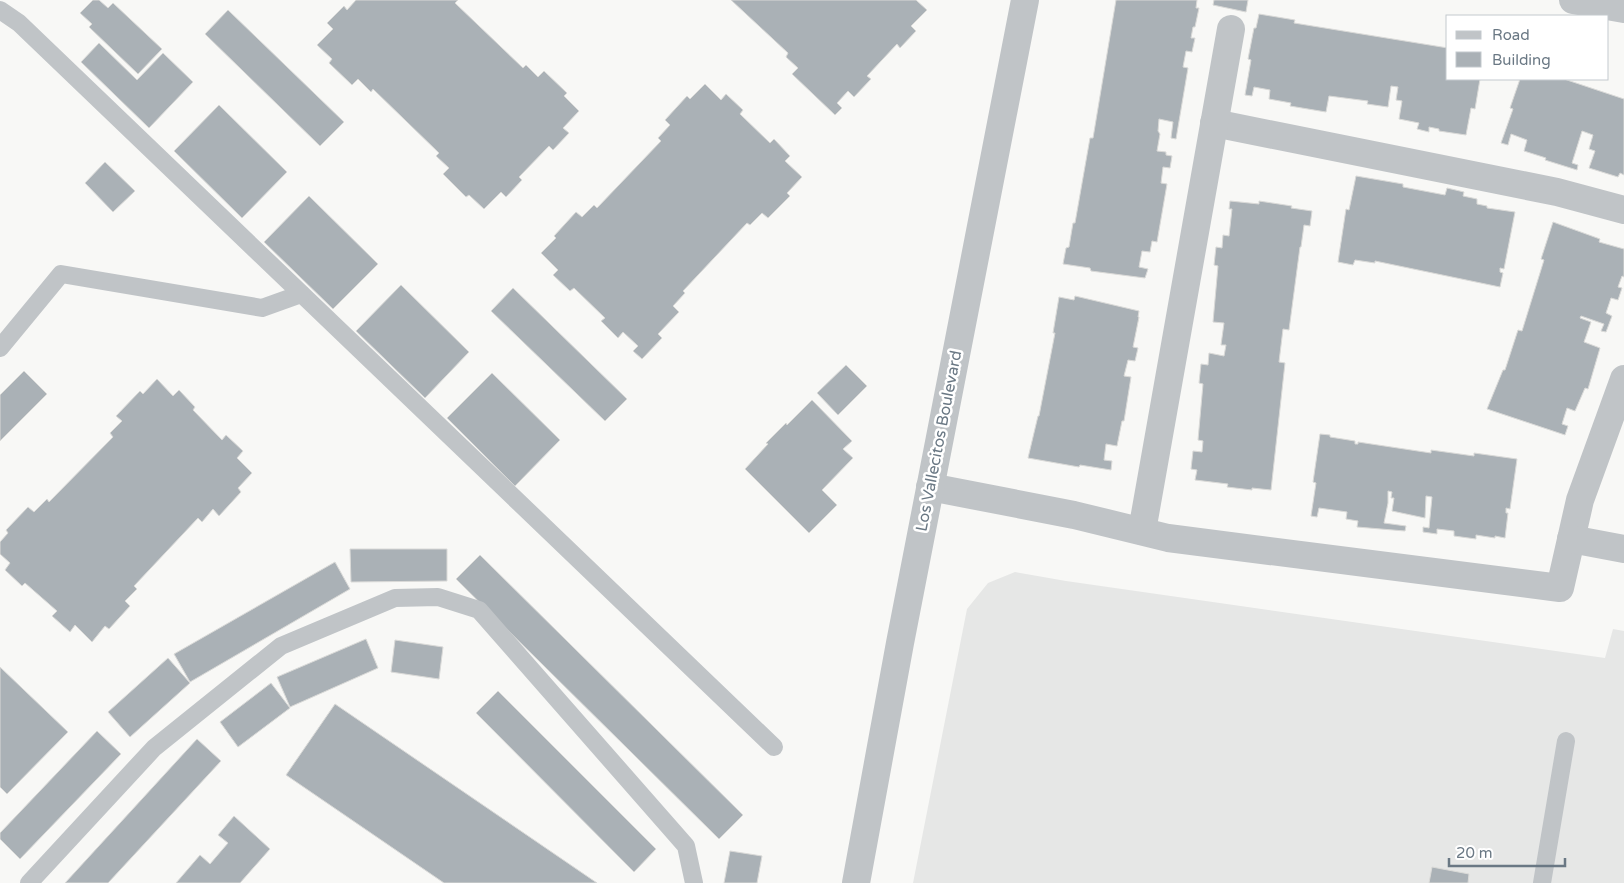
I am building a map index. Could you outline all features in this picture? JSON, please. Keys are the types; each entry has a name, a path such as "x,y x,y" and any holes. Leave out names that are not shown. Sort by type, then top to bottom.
{"street":[{"name":"Los Vallecitos Boulevard","path":"856,883 930,487 1025,0"},
{"path":"1573,0 1624,9"},
{"path":"1142,531 1231,29"},
{"path":"1214,123 1557,192 1624,210"},
{"path":"930,487 1074,515 1168,538 1560,588 1580,500 1624,379"},
{"path":"1571,539 1624,549"}],"lane":[{"path":"0,10 19,23 774,747"},
{"path":"0,348 61,274 262,308 301,294"},
{"path":"29,883 154,748 281,646 395,598 438,597 479,610 686,846 694,883"},
{"path":"1542,883 1566,741"}],"shaded area":[{"path":"1015,572 1066,581 1605,658 1613,629 1624,631 1624,883 913,883 967,609 988,583"}],"building":[{"path":"93,0 99,0 108,8 113,3 162,49 138,74 89,27 92,24 80,13"},
{"path":"356,0 458,0 455,3 523,68 526,65 538,77 544,71 567,93 564,96 579,111 563,128 569,133 553,150 549,146 519,177 522,180 506,197 501,192 484,209 469,195 466,197 443,174 449,168 436,156 439,153 373,89 371,92 358,79 352,85 329,63 332,59 317,45 333,29 327,23 344,6 347,10"},
{"path":"731,0 916,0 927,10 911,26 916,31 900,48 897,44 867,76 871,79 854,97 848,91 837,103 842,108 835,115 792,74 798,68 786,57 788,53"},
{"path":"1116,0 1197,0 1196,8 1199,8 1191,38 1195,38 1192,52 1186,51 1183,67 1188,68 1176,139 1171,138 1173,122 1159,119 1158,131 1160,134 1157,151 1166,152 1166,155 1172,156 1170,168 1163,167 1161,183 1167,184 1157,242 1152,241 1150,252 1142,251 1139,267 1148,269 1145,278 1091,271 1090,268 1063,264 1066,248 1069,247 1073,223 1075,223 1090,138 1093,138"},
{"path":"1214,0 1248,0 1246,12 1213,5"},
{"path":"228,10 344,122 320,146 205,34"},
{"path":"1259,14 1295,20 1294,23 1446,48 1446,80 1480,80 1475,109 1471,108 1466,135 1439,131 1439,129 1429,127 1429,132 1417,129 1419,123 1399,119 1402,101 1396,100 1398,87 1391,86 1388,107 1367,104 1368,101 1329,96 1326,112 1290,106 1291,103 1269,99 1270,90 1254,87 1252,96 1245,95 1251,60 1248,59 1254,28 1256,28"},
{"path":"99,43 137,80 163,53 193,82 149,128 81,62"},
{"path":"1520,80 1567,80 1624,99 1624,175 1620,173 1618,177 1589,168 1595,151 1589,149 1593,135 1582,131 1572,163 1578,165 1577,170 1524,151 1527,140 1511,134 1508,145 1501,143 1513,109 1510,108"},
{"path":"705,84 721,100 726,94 743,110 740,114 770,143 774,139 790,156 785,161 802,177 787,193 790,196 768,218 762,213 750,225 747,223 683,291 685,293 673,306 679,312 658,334 662,338 642,359 633,351 638,346 623,332 618,338 601,321 605,318 574,288 570,291 553,275 558,270 541,253 556,238 554,236 576,212 582,217 594,205 597,208 661,141 658,138 670,125 665,120 687,96 690,99"},
{"path":"219,105 287,172 242,218 174,151"},
{"path":"105,162 135,191 113,212 85,183"},
{"path":"1356,176 1403,184 1403,187 1445,195 1447,188 1464,192 1463,196 1477,199 1477,204 1487,206 1487,208 1515,212 1504,269 1500,268 1500,272 1503,273 1500,287 1375,261 1375,263 1355,260 1353,265 1338,262 1346,209 1349,210"},
{"path":"309,196 378,264 333,309 264,242"},
{"path":"1230,201 1259,204 1259,201 1312,211 1310,226 1304,225 1289,330 1283,329 1279,362 1285,363 1271,490 1227,487 1228,484 1195,480 1197,470 1191,469 1193,451 1202,452 1203,441 1198,440 1203,384 1199,383 1201,364 1208,365 1209,353 1224,356 1226,345 1221,345 1224,323 1213,322 1218,266 1214,265 1216,247 1222,248 1223,235 1229,236 1232,209 1229,209"},
{"path":"1553,222 1600,239 1599,242 1624,249 1624,277 1622,276 1618,287 1622,288 1618,300 1611,298 1606,313 1612,316 1606,332 1601,331 1604,324 1581,316 1580,318 1591,322 1584,342 1600,348 1588,389 1585,388 1575,411 1567,408 1562,424 1568,426 1565,435 1487,409 1503,370 1505,370 1518,330 1522,331 1544,260 1541,259"},
{"path":"401,285 469,352 425,398 356,331"},
{"path":"513,288 627,399 605,421 491,311"},
{"path":"1075,296 1139,311 1133,347 1138,348 1135,361 1128,360 1124,376 1131,377 1124,421 1122,421 1117,446 1106,444 1104,460 1112,461 1111,470 1080,465 1079,467 1028,458 1039,416 1055,333 1053,333 1059,297 1074,300"},
{"path":"846,365 867,386 838,415 817,393"},
{"path":"24,371 47,394 0,441 0,395"},
{"path":"492,373 560,440 515,486 447,418"},
{"path":"157,379 173,396 179,390 195,407 193,410 222,440 226,435 243,451 237,458 252,473 238,488 241,492 219,516 213,509 202,522 198,518 134,586 137,589 125,601 130,606 109,629 105,626 92,642 75,625 70,632 52,616 57,611 25,583 22,586 5,570 10,563 0,554 0,542 8,533 6,530 28,507 34,512 47,499 49,502 113,437 110,433 122,421 116,416 140,391 143,394"},
{"path":"812,400 852,441 843,449 853,458 822,490 837,505 809,533 745,469 768,444 766,443"},
{"path":"1320,434 1355,441 1355,444 1358,444 1358,442 1431,453 1431,450 1517,459 1510,509 1506,508 1506,513 1508,513 1505,538 1476,535 1476,539 1454,536 1454,531 1437,529 1437,534 1423,532 1423,527 1429,528 1432,497 1426,496 1425,518 1392,511 1394,498 1391,498 1392,492 1388,491 1384,523 1406,526 1405,531 1357,527 1358,521 1346,519 1347,512 1319,508 1317,517 1311,516 1316,483 1313,482"},
{"path":"350,549 447,549 447,581 351,582"},
{"path":"480,555 743,815 719,839 456,579"},
{"path":"335,562 350,589 190,682 174,654"},
{"path":"366,639 378,668 290,707 277,677"},
{"path":"395,640 443,647 439,679 391,672"},
{"path":"168,658 190,683 130,737 108,712"},
{"path":"0,667 68,732 7,794 0,787"},
{"path":"271,683 290,708 238,747 220,722"},
{"path":"498,691 656,849 634,872 476,713"},
{"path":"335,704 597,883 444,883 286,775"},
{"path":"97,731 121,754 20,859 0,839 0,833"},
{"path":"197,739 221,761 108,883 65,883"},
{"path":"234,816 270,849 240,883 176,883 200,855 210,864 228,843 218,835"},
{"path":"730,851 762,856 757,883 724,883"},
{"path":"1432,867 1469,874 1468,883 1429,883"}]}
